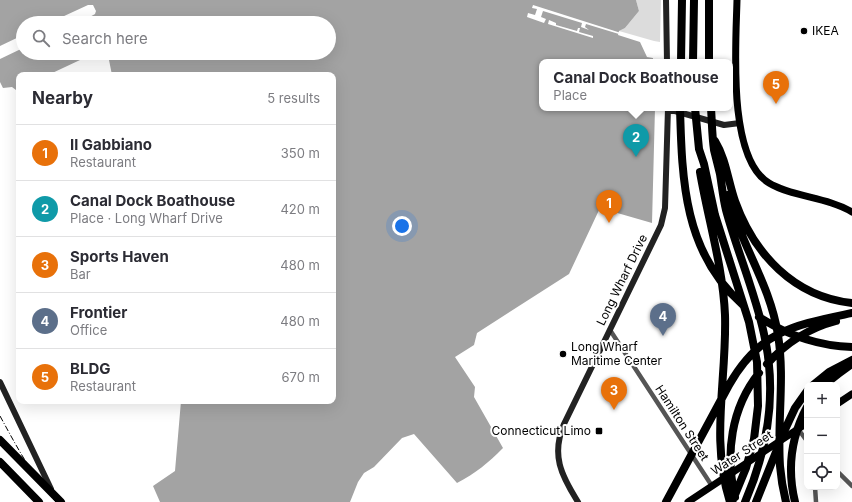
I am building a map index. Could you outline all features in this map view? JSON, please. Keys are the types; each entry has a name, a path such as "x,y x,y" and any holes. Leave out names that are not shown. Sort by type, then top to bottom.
{"highway":[{"path":"681,59 682,0"},
{"path":"693,59 694,0"},
{"path":"709,0 709,59"},
{"path":"680,111 682,168 688,210 696,238 714,271 736,298 768,323 802,338 839,346 852,346"},
{"path":"695,111 699,147 699,166 722,285 725,317 719,428 724,482 731,502"},
{"path":"711,111 714,138 740,215 754,240 768,258 790,279 809,291 832,300 852,303"},
{"path":"699,147 715,214 749,322 757,362 758,406 755,432 741,481 731,502"},
{"path":"718,150 722,196 760,318 769,361 770,391 766,434 760,462 744,502"},
{"path":"720,174 734,216 767,290 775,319 780,344 780,460 786,502"},
{"path":"666,502 736,374 753,353 774,336 796,326 852,313"},
{"path":"737,502 732,480 730,461 732,433 740,407 751,384 762,370 794,340 825,325 852,318"},
{"path":"817,382 829,372 852,360"},
{"path":"828,382 852,365"},
{"path":"756,502 791,414 804,395"},
{"path":"795,502 791,484 790,463 795,435 804,413"},
{"path":"0,440 61,502"},
{"path":"0,462 39,502"}],"main road":[{"path":"666,0 667,59"},
{"path":"737,0 736,68 740,123 746,152 751,163 755,170 768,182 776,186 839,205 852,212"},
{"name":"Long Wharf Drive","path":"578,502 562,474 558,452 559,438 564,424 658,233 664,215 668,111"},
{"path":"672,111 724,125 740,123"},
{"path":"0,382 56,502"},
{"path":"840,402 852,394"},
{"name":"Water Street","path":"688,502 804,425"}],"street":[{"name":"Hamilton Street","path":"610,330 712,486"},
{"path":"798,429 804,436"},
{"path":"840,474 852,486"},
{"path":"815,490 816,502"}],"shaded area":[{"path":"0,0 636,0 639,11 625,28 619,31 618,35 640,42 647,57 653,59 539,59 539,111 655,111 652,223 600,208 569,274 477,333 474,345 455,357 475,387 474,397 503,448 482,467 457,483 414,434 402,438 374,467 364,473 358,482 350,502 160,502 153,486 175,471 181,404 336,404 336,72 111,72 109,60 336,60 336,16 91,16 95,14 96,11 93,5 88,5 64,16 16,16 16,38 0,46"},
{"path":"636,0 661,0 660,42 619,31 625,28 639,11"},
{"path":"16,51 16,60 80,60 54,72 16,72 16,90 12,87 3,88 0,82 0,59"}],"pier":[{"path":"533,5 621,33 632,38 586,24 585,27 589,30 581,27 582,23 543,11 541,17 546,19 544,23 527,17 528,13 535,15 537,9 532,8"},
{"path":"549,20 556,23 556,25 577,31 578,28 580,28 579,32 593,36 593,38 548,24"}],"railway":[{"path":"0,416 32,472 56,502"}],"place":[{"name":"IKEA","path":"804,31"},
{"name":"BLDG","path":"776,104"},
{"name":"Canal Dock Boathouse","path":"636,157"},
{"name":"Il Gabbiano","path":"609,223"},
{"name":"Frontier","path":"663,336"},
{"name":"Long Wharf Maritime Center","path":"563,354"},
{"name":"Sports Haven","path":"614,410"},
{"name":"Connecticut Limo","path":"599,431"}]}
